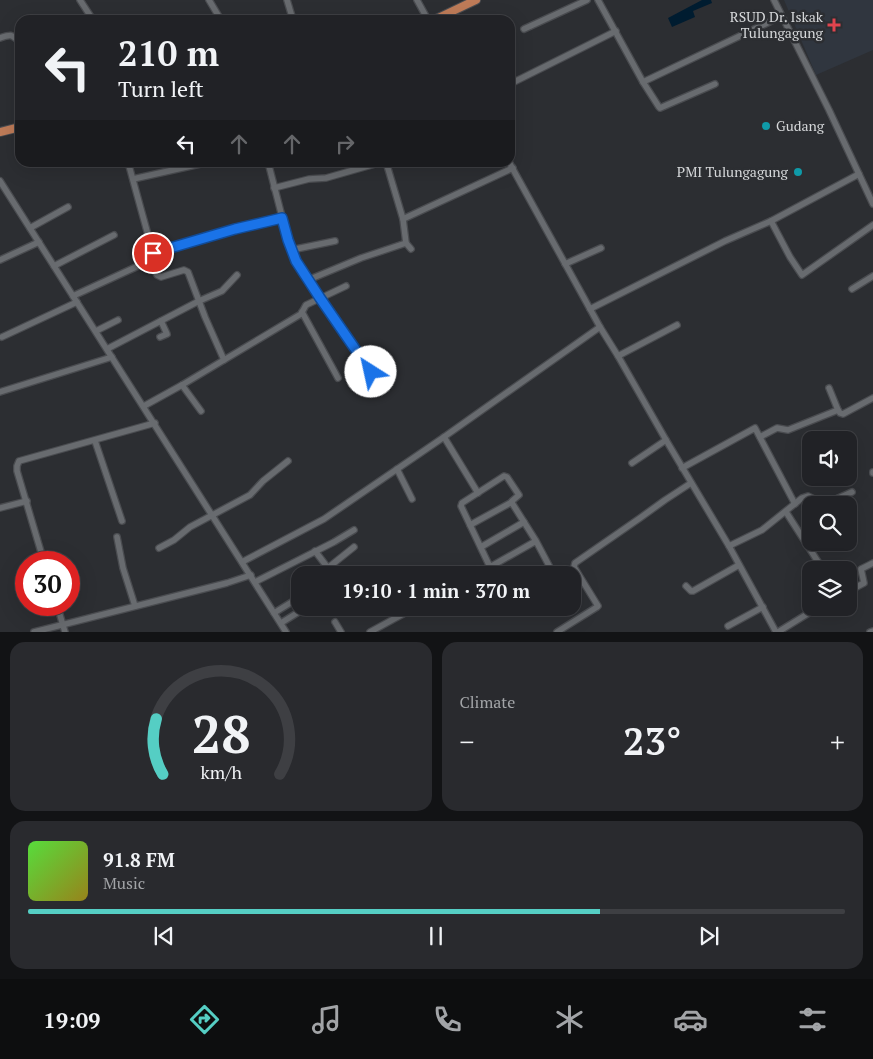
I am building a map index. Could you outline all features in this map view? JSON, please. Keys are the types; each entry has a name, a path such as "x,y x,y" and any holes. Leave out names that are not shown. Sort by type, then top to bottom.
{"main road":[{"path":"444,15 476,0"},
{"path":"0,132 15,128"}],"street":[{"path":"80,0 90,15"},
{"path":"209,0 218,15"},
{"path":"288,0 292,15"},
{"path":"417,0 425,15"},
{"path":"524,29 587,0"},
{"path":"598,0 643,82 660,108 715,84"},
{"path":"774,0 873,204"},
{"path":"643,82 782,16"},
{"path":"515,82 616,31"},
{"path":"0,38 11,35 15,37"},
{"path":"129,167 153,253 156,275 158,277 184,270 188,272 224,360"},
{"path":"133,179 187,167"},
{"path":"269,167 291,250 308,280 371,372"},
{"path":"274,188 309,179 326,178 364,167"},
{"path":"387,167 403,219 406,243 411,249"},
{"path":"403,219 513,168 590,309 729,546 777,632 803,616"},
{"path":"590,309 725,241 771,221 859,174"},
{"path":"0,181 286,632"},
{"path":"30,228 68,207"},
{"path":"153,253 235,229 282,218"},
{"path":"771,221 802,275 873,225"},
{"path":"54,266 114,235"},
{"path":"291,250 335,241"},
{"path":"0,260 39,242"},
{"path":"308,280 361,258 406,243"},
{"path":"565,264 601,248"},
{"path":"73,296 136,267 154,261"},
{"path":"107,349 222,291 237,276"},
{"path":"852,289 873,276"},
{"path":"144,406 296,317 306,305 346,286"},
{"path":"2,337 77,302"},
{"path":"302,312 338,378"},
{"path":"96,332 118,320"},
{"path":"160,337 167,334 161,321"},
{"path":"618,356 677,325"},
{"path":"242,562 324,519 444,437 600,326"},
{"path":"0,392 112,357"},
{"path":"182,385 200,411"},
{"path":"829,388 838,410 843,414 873,398"},
{"path":"760,437 777,428 788,430 838,410"},
{"path":"41,551 17,471 19,461 155,423"},
{"path":"682,468 756,428 796,504"},
{"path":"444,437 478,493"},
{"path":"632,463 666,440"},
{"path":"95,441 122,521"},
{"path":"159,548 212,515 250,495 263,481 288,461"},
{"path":"397,469 412,499"},
{"path":"470,525 512,502 519,495 506,476 461,505 470,525 480,547 490,566"},
{"path":"557,632 598,606 574,567 575,563 691,483"},
{"path":"843,496 852,492"},
{"path":"729,546 762,530 802,498"},
{"path":"0,508 27,501"},
{"path":"512,502 549,566"},
{"path":"786,512 818,561"},
{"path":"480,547 524,522"},
{"path":"255,582 354,530"},
{"path":"117,537 123,568 135,606"},
{"path":"492,566 536,541"},
{"path":"330,566 354,547"},
{"path":"315,551 326,566"},
{"path":"857,587 864,583 860,569 873,563"},
{"path":"686,586 693,591 740,565"},
{"path":"34,632 227,583 250,575"},
{"path":"274,613 291,603"},
{"path":"728,626 763,607"},
{"path":"60,616 65,632"},
{"path":"281,623 292,616"},
{"path":"370,632 399,616"},
{"path":"335,622 341,631"}],"shaded area":[{"name":"RSUD Dr. Iskak Tulungagung","path":"784,0 873,0 873,50 816,75"}],"water":[{"path":"702,0 711,0 712,3 693,11 695,17 672,27 668,18"}],"place":[{"name":"RSUD Dr. Iskak Tulungagung","path":"834,25"},
{"name":"Gudang","path":"766,126"},
{"name":"PMI Tulungagung","path":"798,172"}],"route":[{"path":"153,253 235,229 282,218 296,261 371,372"}]}
